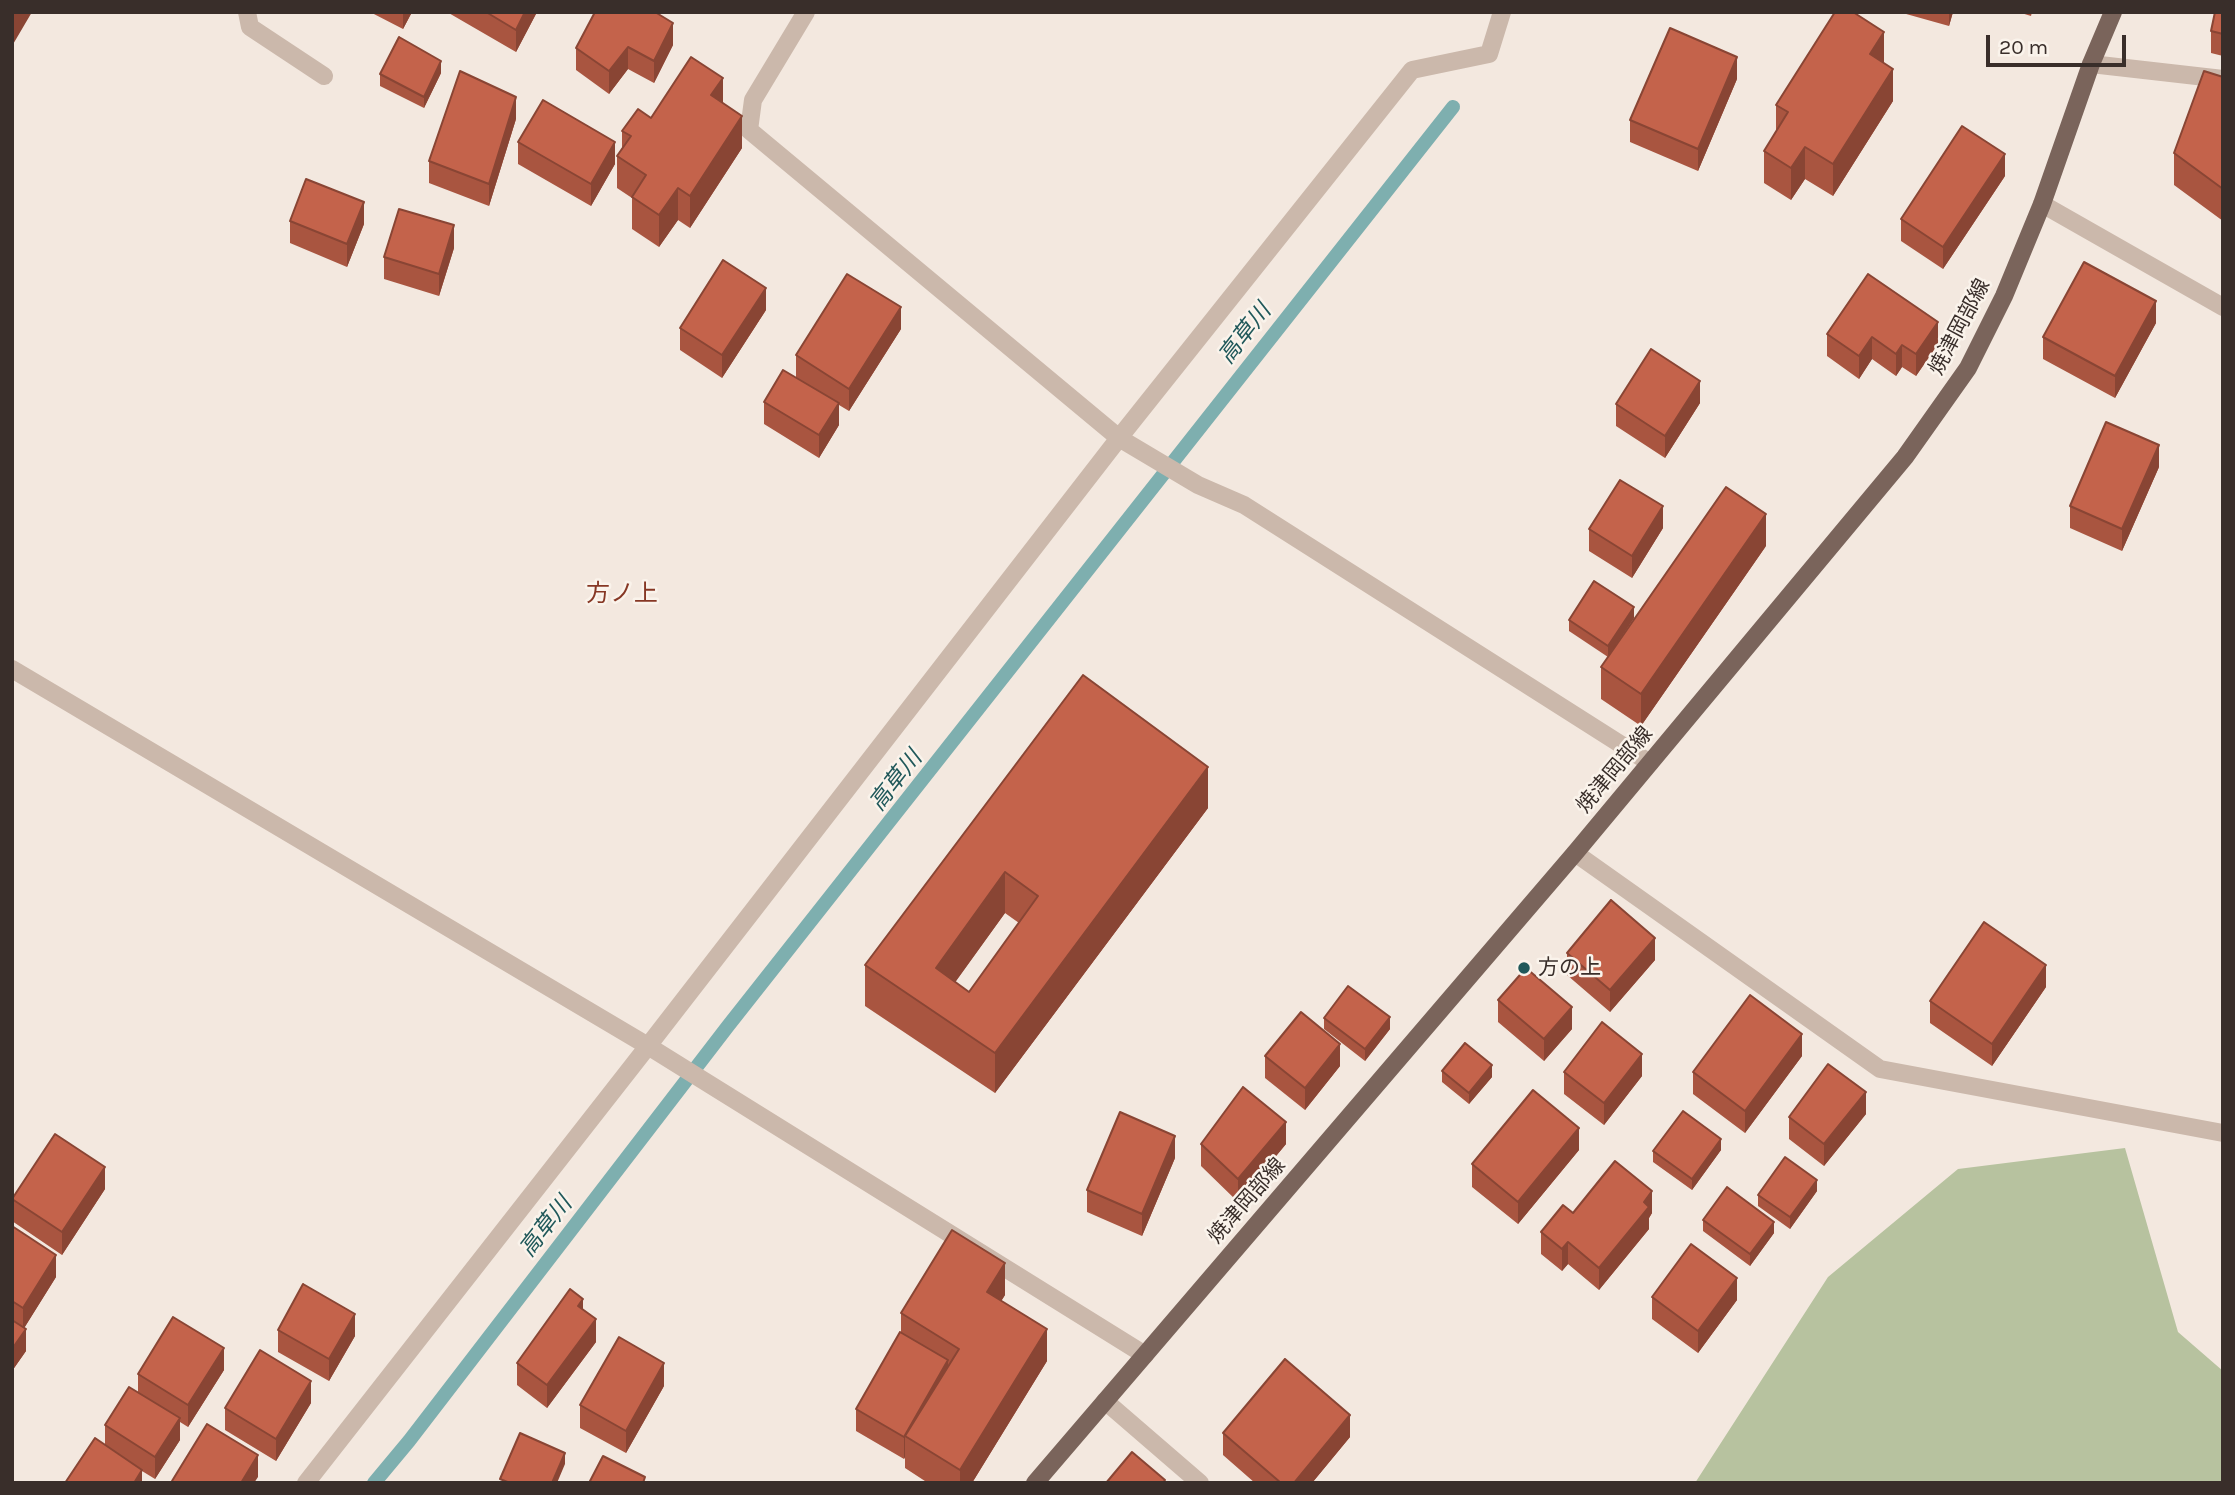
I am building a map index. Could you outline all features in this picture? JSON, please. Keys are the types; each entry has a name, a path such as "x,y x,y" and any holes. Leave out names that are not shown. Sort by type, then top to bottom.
{"main road":[{"name":"焼津岡部線","path":"1035,1483 1575,853 1905,457 1968,368 2004,296 2042,204 2091,64 2113,12"}],"street":[{"path":"247,12 250,27 324,76"},
{"path":"806,12 753,100 749,130 1119,438 1198,485 1244,505 1650,763"},
{"path":"306,1483 1119,438 1412,71 1489,54 1502,12"},
{"path":"2091,64 2223,79"},
{"path":"2042,204 2223,307"},
{"path":"12,669 665,1056 1145,1355"},
{"path":"1575,853 1880,1069 2223,1133"},
{"path":"1105,1401 1200,1483"}],"green space":[{"path":"2125,1148 2178,1332 2223,1371 2223,1483 1695,1483 1828,1277 1958,1169"}],"building":[{"path":"486,12 525,12 516,30"},
{"path":"595,12 655,12 673,23 654,61 628,47 609,71 576,48"},
{"path":"1835,12 1853,12 1884,32 1870,54 1893,69 1833,164 1805,147 1791,168 1764,151 1788,112 1776,105"},
{"path":"2215,12 2223,12 2223,34 2211,31"},
{"path":"1670,28 1737,57 1698,149 1630,120"},
{"path":"399,37 441,61 424,97 380,74"},
{"path":"691,57 723,78 711,95 742,116 690,196 678,188 659,215 632,197 646,175 617,156 631,136 622,131 638,109 651,118"},
{"path":"460,71 516,97 489,184 429,161"},
{"path":"2204,71 2223,77 2223,189 2174,153"},
{"path":"543,100 615,142 591,184 518,142"},
{"path":"1962,126 2005,154 1943,247 1901,219"},
{"path":"306,179 364,202 347,244 290,221"},
{"path":"399,209 454,225 439,274 384,257"},
{"path":"723,260 766,288 722,355 680,328"},
{"path":"2084,262 2156,301 2115,376 2043,337"},
{"path":"847,274 901,307 849,389 796,355"},
{"path":"1868,274 1938,322 1916,354 1902,345 1896,354 1872,337 1859,356 1827,334"},
{"path":"1651,349 1700,381 1665,436 1616,404"},
{"path":"783,370 839,403 819,435 764,402"},
{"path":"2106,422 2159,445 2122,529 2070,506"},
{"path":"1620,480 1663,506 1632,556 1589,529"},
{"path":"1726,487 1766,514 1641,694 1601,667"},
{"path":"1594,581 1634,607 1608,646 1569,620"},
{"path":"1083,675 1208,767 995,1053 865,965","holes":["1005,872 1038,896 969,992 936,968"]},
{"path":"1611,900 1655,938 1610,990 1567,953"},
{"path":"1984,922 2046,965 1992,1044 1930,1001"},
{"path":"1526,968 1572,1007 1544,1039 1498,1000"},
{"path":"1348,986 1390,1017 1365,1049 1324,1018"},
{"path":"1750,995 1802,1034 1745,1111 1693,1072"},
{"path":"1301,1012 1340,1044 1305,1088 1265,1056"},
{"path":"1602,1022 1642,1054 1604,1103 1564,1072"},
{"path":"1465,1043 1492,1065 1469,1093 1442,1071"},
{"path":"1828,1064 1866,1092 1824,1144 1789,1117"},
{"path":"1243,1087 1286,1122 1238,1179 1201,1144"},
{"path":"1533,1090 1579,1128 1518,1202 1472,1164"},
{"path":"1683,1111 1721,1139 1692,1179 1653,1151"},
{"path":"1120,1112 1175,1136 1142,1214 1087,1190"},
{"path":"55,1134 105,1167 62,1232 12,1199"},
{"path":"1785,1157 1817,1180 1790,1217 1758,1195"},
{"path":"1615,1161 1652,1191 1644,1202 1649,1207 1599,1268 1568,1242 1562,1249 1541,1232 1563,1205 1573,1213"},
{"path":"1727,1187 1774,1222 1750,1254 1703,1220"},
{"path":"12,1226 56,1255 23,1308 12,1301"},
{"path":"952,1230 1005,1263 987,1292 1047,1329 960,1470 905,1436 959,1349 901,1313"},
{"path":"1691,1244 1737,1278 1698,1331 1652,1297"},
{"path":"303,1284 355,1314 329,1359 278,1330"},
{"path":"570,1289 583,1299 578,1306 596,1319 547,1385 517,1363"},
{"path":"173,1317 224,1348 188,1405 138,1374"},
{"path":"12,1320 26,1329 12,1349"},
{"path":"900,1332 948,1360 904,1437 856,1409"},
{"path":"619,1337 664,1363 626,1431 580,1405"},
{"path":"260,1350 311,1381 276,1439 225,1408"},
{"path":"1285,1359 1350,1415 1294,1483 1281,1483 1223,1433"},
{"path":"129,1387 180,1418 155,1457 105,1425"},
{"path":"207,1424 258,1455 241,1483 172,1481"},
{"path":"520,1433 565,1453 552,1483 510,1483 500,1479"},
{"path":"95,1438 142,1470 134,1483 65,1483"},
{"path":"1132,1452 1165,1480 1163,1483 1106,1483"},
{"path":"603,1456 645,1477 643,1483 589,1483"}],"waterway":[{"name":"高草川","path":"374,1483 728,1026 1453,107"}],"place":[{"name":"方の上","path":"1524,968"}],"district":[{"name":"方ノ上","path":"622,594"}]}
